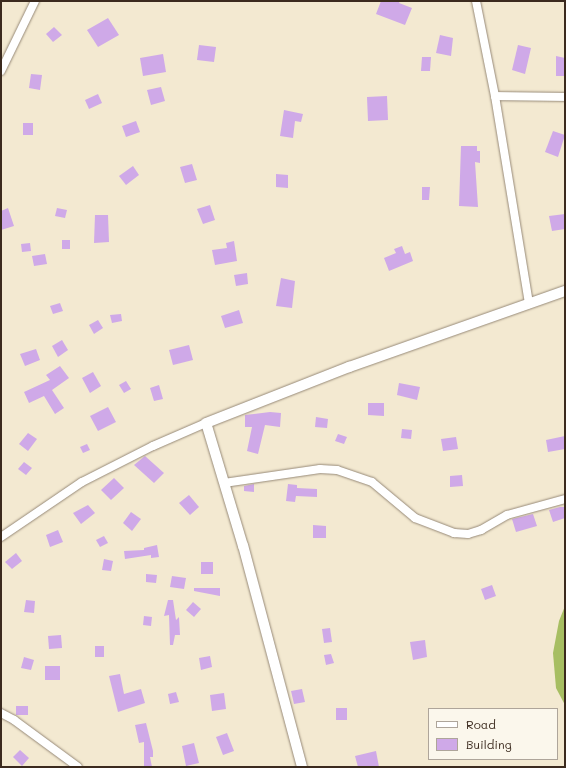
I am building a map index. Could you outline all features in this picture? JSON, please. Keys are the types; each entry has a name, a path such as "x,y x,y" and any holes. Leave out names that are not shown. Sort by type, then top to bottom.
{"street":[{"path":"1,71 35,1"},
{"path":"468,1 477,5 495,96 529,304"},
{"path":"495,96 565,97"},
{"path":"1,537 82,482 153,446 206,423 349,367 565,291"},
{"path":"206,423 224,483 302,767"},
{"path":"224,483 320,469 337,470 372,482 416,518 454,533 468,534 481,530 507,515 565,499"},
{"path":"1,713 14,720 78,767"}],"green space":[{"path":"565,606 565,705 556,688 553,653 559,621"}],"building":[{"path":"381,1 400,1 399,3 412,8 405,25 376,14"},
{"path":"108,18 119,35 98,47 87,30"},
{"path":"54,27 62,35 53,42 46,34"},
{"path":"440,35 453,38 451,56 436,53"},
{"path":"199,45 216,47 214,62 197,60"},
{"path":"518,45 531,48 525,74 512,70"},
{"path":"163,54 166,72 143,76 140,58"},
{"path":"556,56 565,58 565,76 556,76"},
{"path":"422,57 431,57 430,71 421,71"},
{"path":"31,74 42,75 40,90 29,88"},
{"path":"161,87 165,101 151,105 147,90"},
{"path":"98,94 102,103 89,109 85,100"},
{"path":"387,96 388,120 368,121 367,97"},
{"path":"284,110 303,114 301,122 295,121 293,138 280,136"},
{"path":"136,121 140,132 126,137 122,126"},
{"path":"23,123 33,123 33,135 23,135"},
{"path":"553,131 565,135 558,157 545,152"},
{"path":"461,146 477,146 477,151 480,151 480,163 475,162 478,207 459,206"},
{"path":"192,164 197,180 185,183 180,167"},
{"path":"133,166 139,175 126,185 119,176"},
{"path":"276,174 288,175 288,188 276,187"},
{"path":"422,187 430,187 429,200 422,200"},
{"path":"210,205 215,220 203,224 197,209"},
{"path":"8,208 14,226 1,230 1,211"},
{"path":"57,208 67,210 65,218 55,216"},
{"path":"565,214 565,229 552,231 549,216"},
{"path":"95,215 108,215 109,242 94,243"},
{"path":"62,240 70,240 70,249 62,249"},
{"path":"234,241 237,261 215,265 212,250 227,248 226,243"},
{"path":"30,243 31,251 22,252 21,244"},
{"path":"402,246 405,254 410,252 413,261 389,271 384,258 396,253 394,249"},
{"path":"45,254 47,264 34,266 32,256"},
{"path":"247,273 248,284 236,286 234,275"},
{"path":"281,278 295,281 292,308 276,306"},
{"path":"60,303 63,311 53,314 50,306"},
{"path":"239,310 243,323 225,328 221,316"},
{"path":"121,314 122,321 112,323 110,315"},
{"path":"98,320 103,328 94,334 89,325"},
{"path":"62,340 68,350 58,357 52,346"},
{"path":"189,345 193,360 173,365 169,350"},
{"path":"36,349 40,360 25,366 20,354"},
{"path":"60,366 69,378 52,390 64,408 55,414 44,396 29,403 24,392 50,380 46,375"},
{"path":"93,372 101,386 90,393 82,378"},
{"path":"126,381 131,389 124,393 119,385"},
{"path":"399,383 420,387 417,400 397,395"},
{"path":"159,385 163,399 154,401 150,388"},
{"path":"368,403 384,403 384,416 368,415"},
{"path":"108,407 116,422 98,431 90,416"},
{"path":"270,412 281,413 280,427 265,425 258,454 247,451 252,427 245,427 245,415"},
{"path":"316,417 328,419 327,428 315,427"},
{"path":"402,429 412,430 411,439 401,438"},
{"path":"28,433 37,439 28,451 19,444"},
{"path":"338,434 347,437 344,444 335,441"},
{"path":"565,436 565,449 548,452 546,440"},
{"path":"456,437 458,449 443,451 441,439"},
{"path":"87,444 90,450 83,453 80,447"},
{"path":"145,456 164,473 154,483 134,465"},
{"path":"24,462 32,468 26,475 18,469"},
{"path":"462,475 463,486 450,487 450,476"},
{"path":"114,478 124,488 111,500 101,490"},
{"path":"254,484 254,492 244,491 244,486"},
{"path":"288,484 297,485 297,488 317,489 317,497 296,496 295,502 286,501"},
{"path":"189,495 199,507 190,515 179,503"},
{"path":"88,505 95,513 81,524 73,513"},
{"path":"565,507 565,518 553,522 549,510"},
{"path":"131,512 141,519 132,531 123,523"},
{"path":"533,514 537,526 516,532 512,519"},
{"path":"313,525 326,526 326,538 313,538"},
{"path":"58,530 63,542 50,547 46,535"},
{"path":"104,536 108,543 100,547 96,540"},
{"path":"157,545 159,557 151,558 151,555 125,559 124,551 144,550 144,548"},
{"path":"16,553 22,561 12,569 5,562"},
{"path":"104,559 113,561 111,571 102,570"},
{"path":"201,562 213,562 213,574 201,574"},
{"path":"146,574 157,575 156,583 146,582"},
{"path":"172,576 186,578 184,589 170,587"},
{"path":"492,585 496,596 485,600 481,589"},
{"path":"194,588 220,588 220,596 194,591"},
{"path":"26,600 35,601 34,613 24,612"},
{"path":"168,600 173,600 176,620 179,617 180,635 175,635 173,645 170,645 169,615 164,616"},
{"path":"193,602 201,609 194,617 186,610"},
{"path":"144,616 152,617 151,626 143,625"},
{"path":"330,628 332,642 324,643 322,629"},
{"path":"61,635 62,648 49,649 48,636"},
{"path":"425,640 427,657 413,660 410,642"},
{"path":"95,646 104,646 104,657 95,657"},
{"path":"331,654 334,663 326,665 324,655"},
{"path":"210,656 212,667 201,670 199,658"},
{"path":"24,657 34,660 31,670 21,668"},
{"path":"45,666 60,666 60,680 45,680"},
{"path":"120,674 124,694 141,689 145,703 118,712 109,676"},
{"path":"302,689 305,702 294,704 291,691"},
{"path":"176,692 179,702 170,704 168,694"},
{"path":"224,693 226,709 212,711 210,695"},
{"path":"16,706 28,706 28,715 16,715"},
{"path":"336,708 347,708 347,720 336,720"},
{"path":"146,723 153,751 153,757 150,757 152,767 144,767 144,742 139,743 135,725"},
{"path":"227,733 234,751 223,755 216,737"},
{"path":"194,743 199,763 186,766 182,746"},
{"path":"20,750 29,758 22,766 13,757"},
{"path":"376,751 379,767 358,767 355,756"}]}
